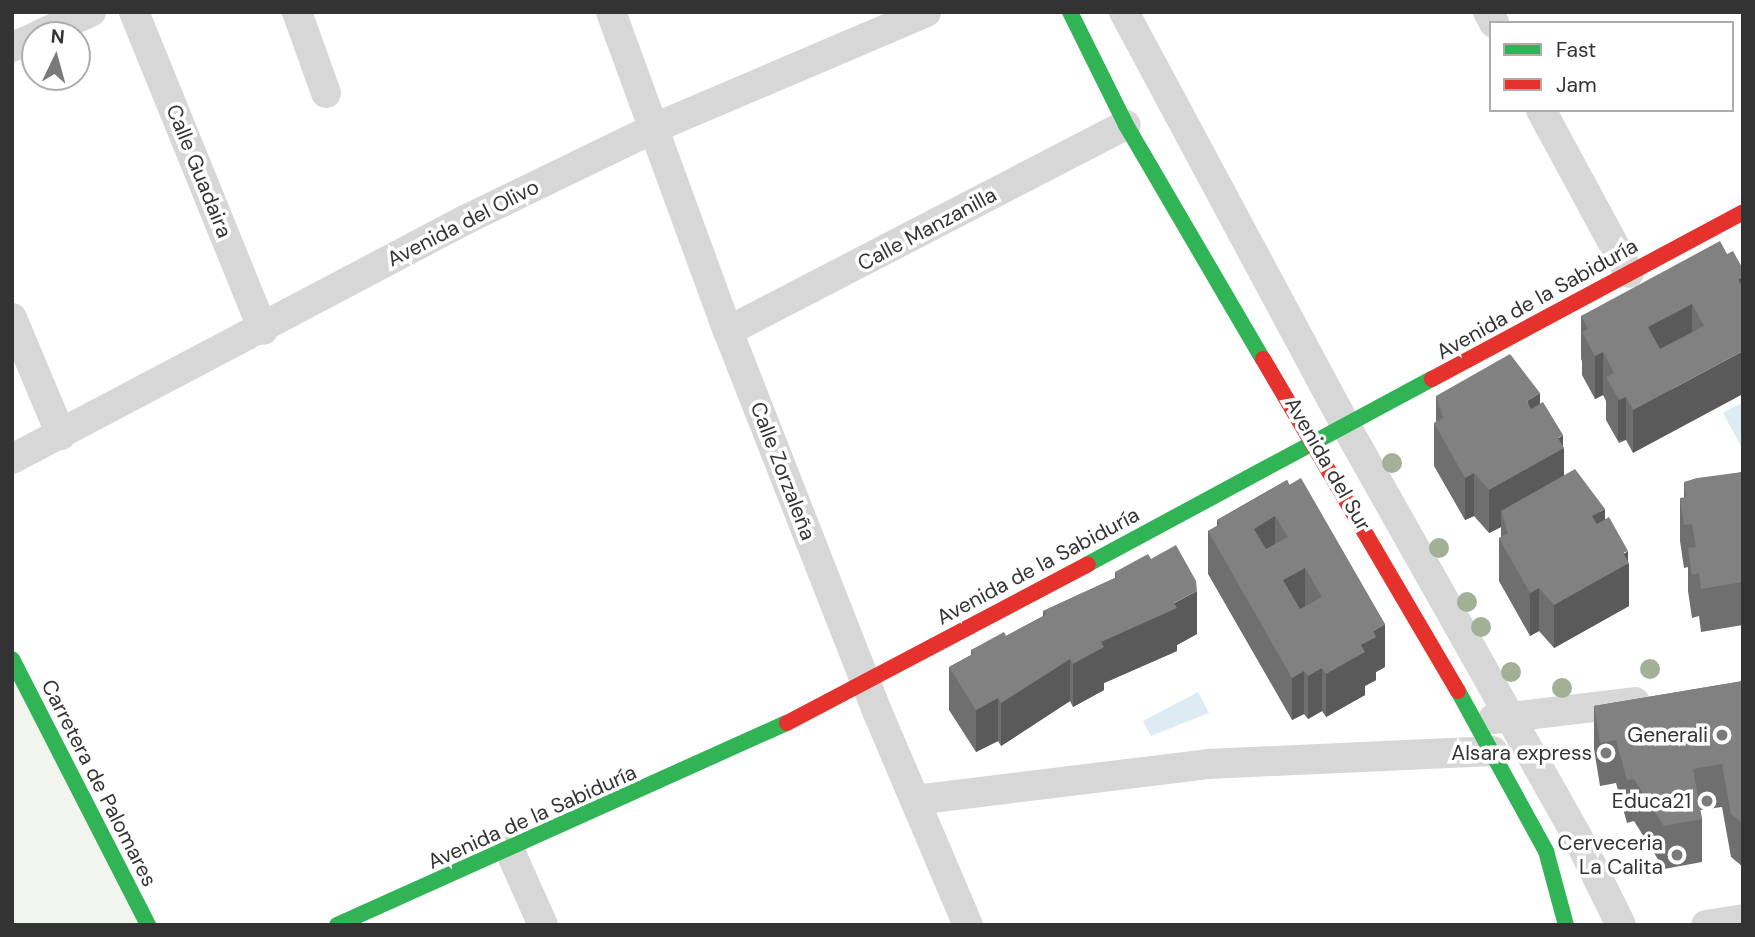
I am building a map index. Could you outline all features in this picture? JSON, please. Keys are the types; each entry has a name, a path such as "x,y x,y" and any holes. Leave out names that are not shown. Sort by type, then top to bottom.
{"street":[{"path":"71,21 91,12"},
{"name":"Calle Guadaira","path":"134,12 263,330"},
{"path":"297,12 326,93"},
{"name":"Calle Zorzaleña","path":"611,12 728,331 867,683 968,925"},
{"name":"Avenida del Olivo","path":"12,459 263,330 465,220 652,129 926,12"},
{"name":"Avenida del Sur","path":"1070,12 1126,125 1316,443 1493,751 1546,851 1566,925"},
{"name":"Avenida del Sur","path":"1125,12 1346,426 1577,835 1621,925"},
{"path":"1542,112 1629,273"},
{"name":"Calle Manzanilla","path":"728,331 1126,125"},
{"name":"Avenida de la Sabiduría","path":"337,925 713,760 867,683 1743,212"},
{"path":"12,318 61,435"},
{"name":"Carretera de Palomares","path":"12,659 148,925"},
{"path":"1475,721 1662,698"},
{"path":"915,800 1208,764 1493,751"},
{"path":"510,851 543,925"},
{"path":"1706,925 1743,919"}],"shaded area":[{"path":"1743,402 1743,450 1723,413"},
{"path":"12,656 148,925 12,925"},
{"path":"1198,692 1209,713 1151,736 1143,721"}],"building":[{"path":"1720,241 1727,254 1733,251 1743,269 1743,276 1738,279 1743,288 1743,351 1633,410 1626,397 1619,400 1606,377 1614,373 1603,352 1595,356 1582,332 1588,329 1581,316","holes":["1692,304 1704,326 1660,349 1648,327"]},
{"path":"1510,354 1540,393 1527,401 1531,409 1543,402 1563,435 1558,438 1564,448 1489,490 1474,473 1465,478 1434,423 1443,418 1436,396"},
{"path":"1575,469 1605,509 1592,516 1597,524 1609,517 1628,551 1623,553 1629,563 1554,605 1539,588 1530,593 1499,538 1508,533 1501,511"},
{"path":"1743,472 1743,582 1701,589 1699,573 1692,575 1688,548 1696,547 1692,524 1684,525 1680,498 1686,497 1684,482"},
{"path":"1301,478 1385,624 1373,631 1376,637 1361,645 1365,652 1326,674 1322,668 1308,676 1304,671 1292,678 1208,531 1220,524 1217,520 1287,480 1289,485","holes":["1275,516 1288,537 1266,549 1254,529","1305,568 1322,597 1300,609 1283,580"]},
{"path":"1176,545 1196,581 1197,591 1174,603 1177,608 1101,642 1104,647 1073,664 1070,659 1001,703 998,698 976,710 949,667 973,654 971,650 1004,632 1006,636 1046,615 1043,611 1117,577 1115,572 1148,554 1151,559"},
{"path":"1743,681 1743,824 1731,814 1722,764 1693,769 1702,819 1664,826 1634,779 1627,780 1616,740 1600,743 1594,706"}],"traffic: fast":[{"path":"1070,12 1126,125 1263,359"},
{"path":"1088,564 1432,379"},
{"path":"12,659 148,925"},
{"path":"1458,691 1546,851 1566,925"},
{"path":"337,925 787,723"}],"traffic: jam":[{"path":"1432,379 1743,212"},
{"path":"1263,359 1458,691"},
{"path":"787,723 1088,564"}],"place":[{"name":"Generali","path":"1722,735"},
{"name":"Alsara express","path":"1606,753"},
{"name":"Educa21","path":"1707,801"},
{"name":"Cerveceria La Calita","path":"1677,855"}]}
